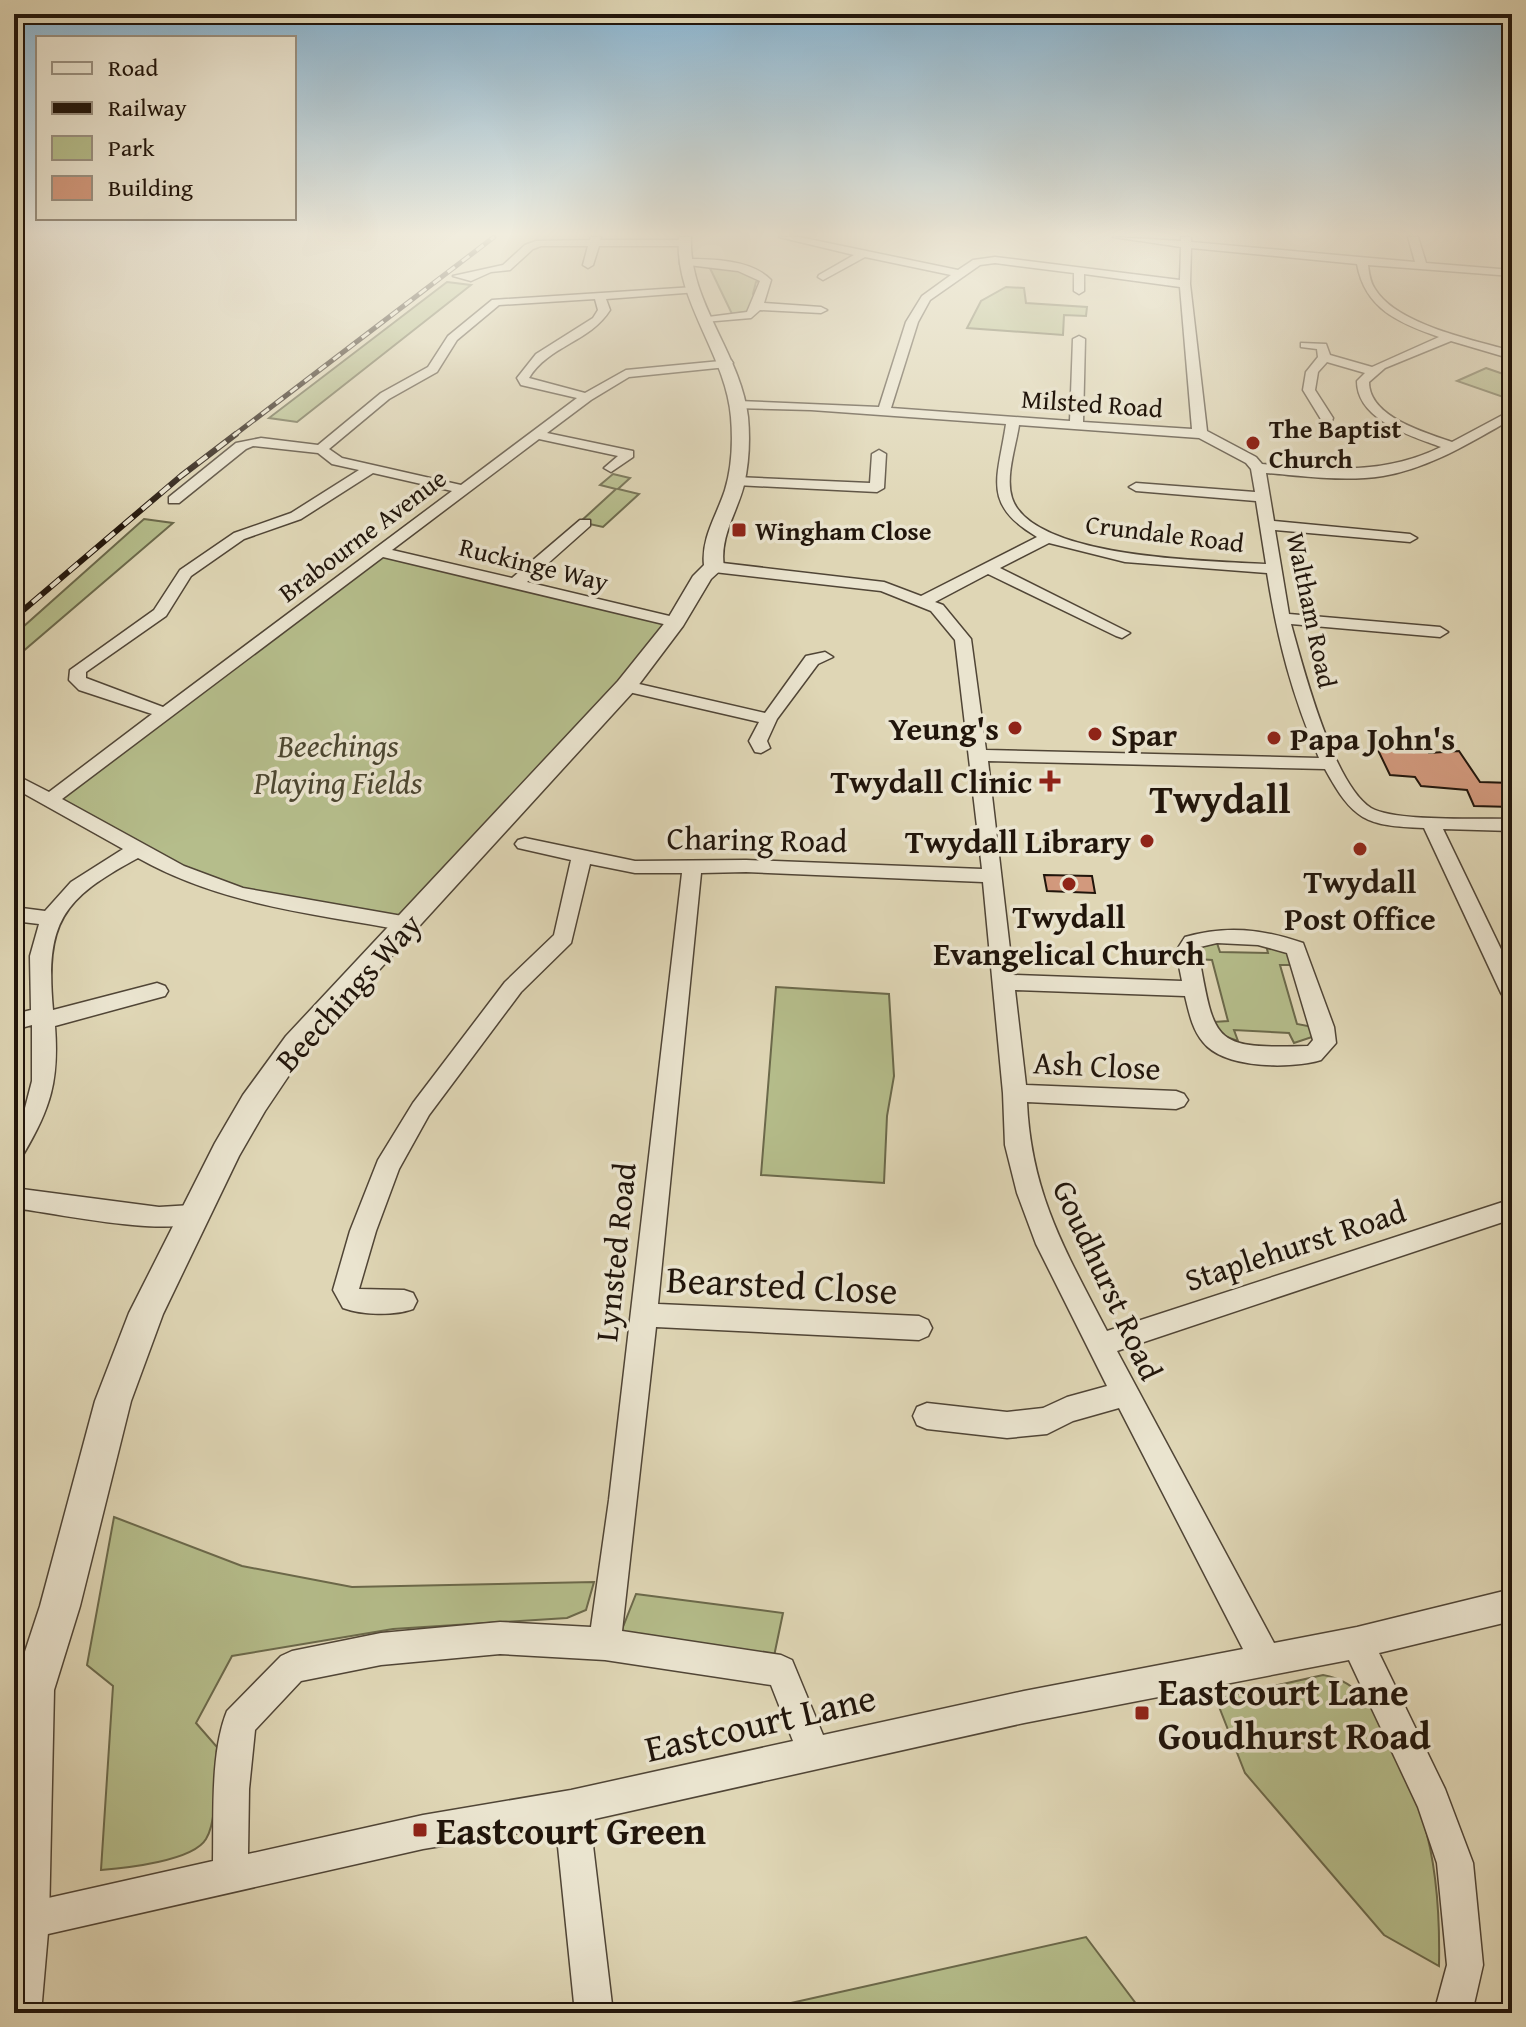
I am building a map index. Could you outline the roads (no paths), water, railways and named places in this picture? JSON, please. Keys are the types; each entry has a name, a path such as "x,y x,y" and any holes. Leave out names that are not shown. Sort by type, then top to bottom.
{"street":[{"path":"321,449 385,396 430,371 460,332"},
{"path":"581,332 547,351 526,371 523,378 535,386 587,397"},
{"name":"Beechings Way","path":"17,2013 26,1921 24,1689 60,1606 113,1401 146,1313 192,1215 254,1103 296,1043 626,686 676,622 703,576 714,567 713,551 736,481 739,458 738,405 727,363 713,332"},
{"path":"884,411 909,332"},
{"path":"1190,332 1199,430 1240,453 1258,468 1379,472 1417,463 1512,414"},
{"path":"1440,332 1512,355"},
{"path":"1450,446 1397,425 1371,405 1363,394 1363,381 1373,371 1452,336"},
{"path":"1076,426 1079,339"},
{"path":"1496,350 1512,343"},
{"path":"1305,345 1322,346 1324,357 1312,372 1309,390 1327,418"},
{"path":"1324,357 1373,371"},
{"name":"Brabourne Avenue","path":"48,801 587,397 626,374 727,363"},
{"name":"Milsted Road","path":"738,405 884,411 1202,434"},
{"name":"Crundale Road","path":"1013,421 1003,496 1010,512 1047,538 1100,554 1273,569"},
{"path":"537,435 633,450 611,468"},
{"path":"174,500 251,441 321,449 337,461 461,489"},
{"path":"736,481 877,495 879,454"},
{"name":"Waltham Road","path":"1258,468 1282,618 1303,700 1329,759 1352,801 1366,813 1394,821 1431,823"},
{"path":"165,713 85,686 77,680 78,670 160,613 185,573 239,536 307,511 369,470"},
{"path":"1136,487 1263,497"},
{"path":"515,584 585,523"},
{"path":"1267,525 1411,539"},
{"path":"924,601 1047,538"},
{"name":"Ruckinge Way","path":"382,552 676,622"},
{"name":"Goudhurst Road","path":"714,567 875,585 924,601 947,616 965,643 1015,1093 1017,1145 1029,1193 1049,1244 1100,1345 1266,1660"},
{"path":"990,569 1122,633"},
{"path":"1282,618 1441,632"},
{"path":"761,748 758,741 769,719 812,660 825,657"},
{"path":"626,686 769,719"},
{"path":"978,748 1329,759"},
{"path":"14,780 177,871 240,894 408,924"},
{"path":"1512,825 1431,823 1512,993"},
{"name":"Charing Road","path":"525,844 635,867 746,866 990,876"},
{"path":"14,1148 43,1090 42,964 45,934 51,918 63,901 92,875 137,850"},
{"path":"404,1301 352,1300 346,1290 363,1231 387,1167 421,1109 475,1035 513,987 564,938 582,855"},
{"name":"Lynsted Road","path":"605,1644 624,1500 692,868"},
{"path":"14,914 51,918"},
{"path":"1207,936 1262,938 1296,948 1323,1027 1325,1043 1313,1054 1238,1053 1223,1047 1211,1038 1194,989 1187,951 1192,942 1207,936"},
{"path":"1001,982 1194,989"},
{"path":"14,1022 157,991"},
{"name":"Ash Close","path":"1015,1093 1176,1100"},
{"path":"14,1198 159,1217 192,1215"},
{"name":"Staplehurst Road","path":"1100,1345 1512,1209"},
{"name":"Bearsted Close","path":"642,1315 919,1328"},
{"path":"927,1416 1007,1425 1047,1421 1067,1410 1125,1394"},
{"name":"Eastcourt Lane","path":"26,1921 423,1832 571,1807 814,1752 1357,1643 1512,1605"},
{"path":"230,1874 232,1789 239,1723 288,1669 381,1649 500,1638 605,1644 781,1671 814,1752"},
{"path":"1357,1643 1433,1801 1455,1863 1465,1965 1453,2013"},
{"path":"571,1807 594,2013"}],"railway":[{"path":"233,436 370,332"},
{"path":"14,618 181,476 236,434"}],"place":[{"name":"The Baptist Church","path":"1253,443"},
{"name":"Wingham Close","path":"739,530"},
{"name":"Yeung's","path":"1015,728"},
{"name":"Spar","path":"1095,734"},
{"name":"Papa John's","path":"1274,738"},
{"name":"Twydall Clinic","path":"1050,781"},
{"name":"Twydall Library","path":"1147,841"},
{"name":"Twydall Post Office","path":"1360,849"},
{"name":"Twydall Evangelical Church","path":"1069,884"},
{"name":"Eastcourt Lane Goudhurst Road","path":"1142,1713"},
{"name":"Eastcourt Green","path":"420,1830"}],"district":[{"name":"Twydall","path":"1220,798"}],"park label":[{"name":"Beechings Playing Fields","path":"338,764"}]}
